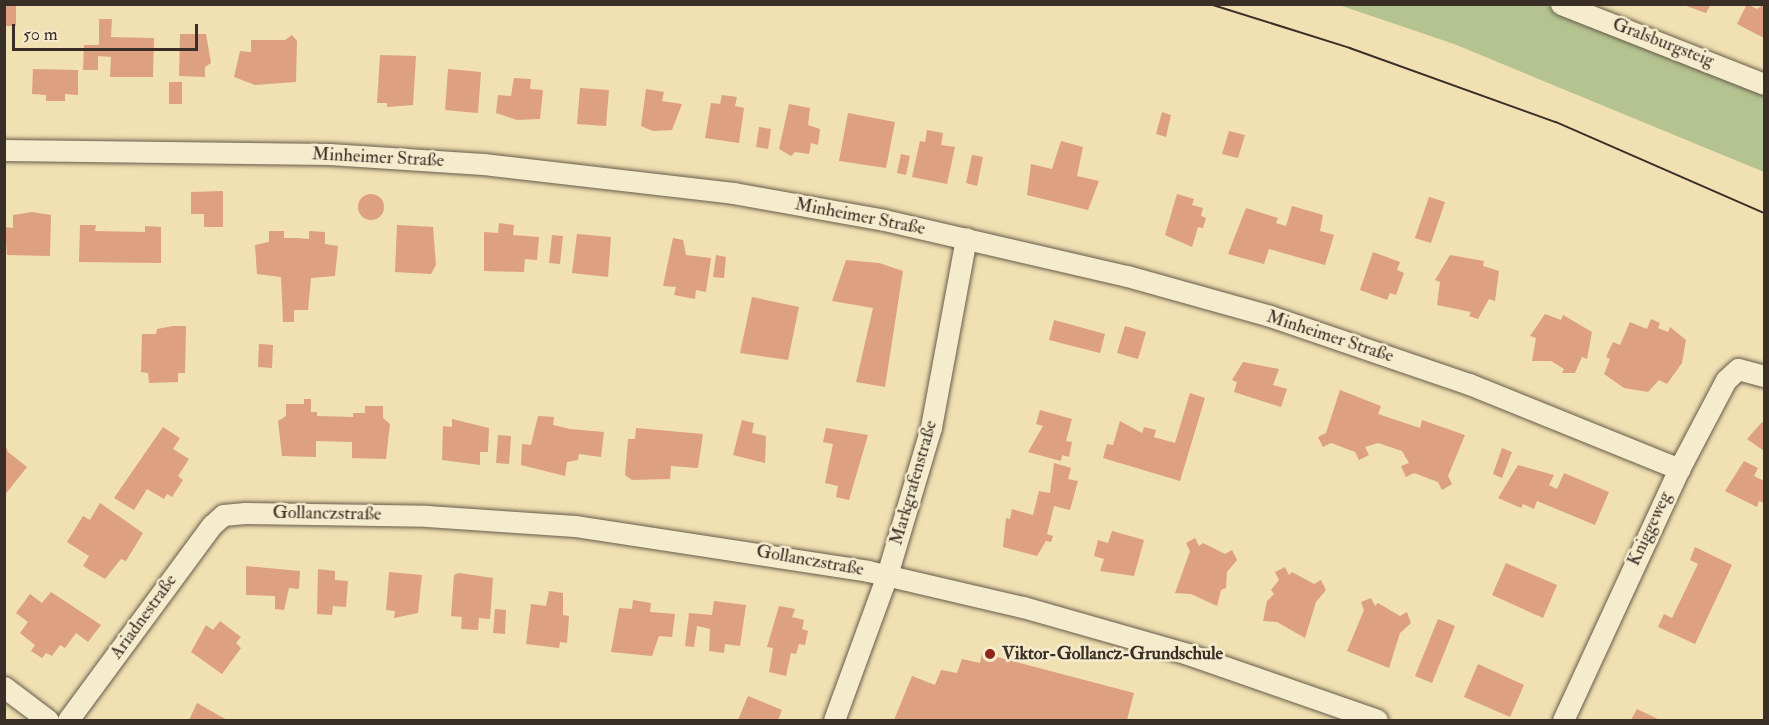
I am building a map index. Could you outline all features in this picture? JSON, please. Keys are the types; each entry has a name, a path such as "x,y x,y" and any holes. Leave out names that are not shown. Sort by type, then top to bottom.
{"street":[{"name":"Gralsburgsteig","path":"1561,4 1764,84"},
{"name":"Minheimer Straße","path":"4,150 329,154 483,164 733,193 966,238 1127,276 1274,318 1469,384 1679,469"},
{"name":"Markgrafenstraße","path":"834,720 887,575 931,428 966,238"},
{"name":"Kniggeweg","path":"1563,720 1679,469 1734,371 1764,376"},
{"name":"Gollanczstraße","path":"223,515 428,516 574,526 887,575 1023,607 1188,654 1377,720"},
{"name":"Ariadnestraße","path":"68,720 223,515"},
{"path":"4,687 48,720"}],"green space":[{"path":"1339,5 1544,5 1587,20 1764,94 1764,172 1454,44"}],"building":[{"path":"4,4 16,4 16,26 4,26"},
{"path":"1681,4 1711,4 1706,13"},
{"path":"1747,4 1757,9 1764,4 1764,38 1737,24"},
{"path":"99,19 112,19 111,37 154,38 153,77 110,77 111,57 98,56 98,70 83,70 84,45 99,45"},
{"path":"180,34 206,34 211,63 205,67 205,77 179,76"},
{"path":"292,35 297,41 296,82 255,85 234,77 240,51 251,52 251,40 285,40"},
{"path":"380,55 416,56 413,105 387,107 387,103 377,103"},
{"path":"33,69 78,70 78,95 65,94 65,101 46,101 46,95 32,94"},
{"path":"448,69 481,72 478,113 445,110"},
{"path":"514,78 531,79 530,89 543,90 540,119 517,120 496,113 498,95 511,96"},
{"path":"169,82 182,82 182,104 169,104"},
{"path":"580,88 609,90 606,126 577,124"},
{"path":"646,89 664,92 662,101 682,104 672,130 653,131 641,126"},
{"path":"722,95 737,97 735,106 744,108 739,143 705,138 711,103 720,104"},
{"path":"789,104 810,108 808,125 820,129 818,145 811,143 809,154 795,152 791,156 779,149"},
{"path":"1162,112 1171,115 1166,137 1156,134"},
{"path":"848,113 895,122 886,168 839,161"},
{"path":"759,127 771,129 768,149 756,147"},
{"path":"927,130 943,133 941,145 955,147 947,184 912,177 920,141 925,142"},
{"path":"1229,131 1245,135 1238,158 1222,154"},
{"path":"1061,141 1083,147 1077,176 1099,181 1088,210 1027,195 1031,164 1052,169"},
{"path":"901,154 910,156 906,175 897,173"},
{"path":"972,155 983,157 977,186 966,183"},
{"path":"223,191 223,227 204,227 204,214 191,214 191,192"},
{"path":"371,194 380,198 384,207 380,216 371,220 362,216 358,207 362,198"},
{"path":"1177,194 1194,199 1192,205 1203,208 1201,216 1206,218 1203,228 1198,227 1192,247 1165,235"},
{"path":"1429,197 1445,202 1431,243 1415,238"},
{"path":"1292,206 1323,215 1320,231 1334,235 1325,265 1269,249 1264,264 1228,254 1246,208 1278,218 1276,223 1286,226"},
{"path":"32,212 51,215 50,256 7,255 5,227 13,228 13,215"},
{"path":"499,223 514,225 513,235 539,237 537,260 525,259 524,272 484,271 484,232 498,233"},
{"path":"80,225 96,225 95,231 145,232 145,226 161,227 161,263 79,262"},
{"path":"397,225 433,227 436,265 431,274 395,272"},
{"path":"269,231 284,231 284,238 309,239 309,231 325,232 325,244 338,246 335,276 311,278 308,310 294,310 294,322 283,322 281,277 257,274 255,245 269,242"},
{"path":"577,234 611,237 608,277 572,273"},
{"path":"552,235 563,236 560,264 549,263"},
{"path":"673,238 683,240 686,255 711,258 706,292 696,290 695,299 674,295 676,287 663,286"},
{"path":"1373,252 1400,262 1397,270 1404,273 1396,295 1390,293 1387,300 1360,290"},
{"path":"716,255 726,257 724,278 713,277"},
{"path":"1450,255 1484,261 1483,266 1499,271 1495,301 1489,299 1478,319 1469,316 1471,312 1437,305 1440,282 1435,280"},
{"path":"846,260 879,263 903,271 885,387 856,382 873,308 832,301"},
{"path":"752,297 799,307 788,360 740,353"},
{"path":"1545,314 1561,320 1563,315 1592,332 1587,359 1582,357 1575,373 1562,373 1564,369 1551,361 1532,361 1536,338 1530,336"},
{"path":"1651,319 1660,323 1658,328 1668,332 1670,327 1686,340 1682,363 1667,384 1659,380 1648,392 1624,388 1604,374 1610,359 1606,357 1613,342 1620,345 1630,322 1647,329"},
{"path":"1054,320 1105,334 1100,353 1049,340"},
{"path":"186,326 185,373 178,373 178,382 149,383 148,373 141,372 142,334 156,334 157,329"},
{"path":"1125,326 1146,332 1138,359 1117,353"},
{"path":"259,344 273,345 272,368 258,367"},
{"path":"1243,362 1279,369 1273,385 1287,389 1281,407 1234,392 1237,382 1232,380"},
{"path":"1340,390 1381,406 1378,414 1420,428 1422,420 1465,435 1448,476 1452,484 1442,490 1438,482 1414,473 1406,477 1401,466 1409,463 1402,451 1378,443 1365,447 1369,455 1359,460 1355,452 1331,443 1323,447 1318,437 1326,433"},
{"path":"1190,393 1205,398 1180,481 1103,458 1107,444 1113,445 1120,421 1142,433 1144,427 1156,430 1154,437 1175,443"},
{"path":"304,399 311,399 311,412 317,412 317,416 353,417 353,413 365,413 365,406 383,406 383,418 390,424 386,459 352,458 352,442 316,441 316,457 282,456 278,421 286,416 286,404 304,404"},
{"path":"1040,410 1072,419 1066,441 1072,442 1069,457 1062,455 1061,461 1028,452 1043,426 1036,424"},
{"path":"538,416 554,417 553,425 604,432 601,457 579,454 578,460 567,462 565,476 521,465 522,444 531,445"},
{"path":"452,419 489,428 488,452 480,452 480,465 442,460 443,426 452,427"},
{"path":"742,420 754,423 752,433 766,436 765,463 733,455"},
{"path":"1762,422 1764,423 1764,451 1747,439"},
{"path":"163,427 180,438 173,449 189,459 178,476 183,480 172,497 167,494 164,499 147,489 134,510 114,498"},
{"path":"636,428 703,434 698,468 671,466 670,479 632,480 625,475 628,439 635,439"},
{"path":"826,428 868,435 849,500 836,497 838,486 825,483 833,444 823,442"},
{"path":"498,435 511,436 509,464 496,463"},
{"path":"4,443 8,452 27,467 4,496"},
{"path":"1502,448 1512,452 1502,478 1493,474"},
{"path":"1744,461 1758,468 1754,476 1764,481 1764,503 1759,501 1757,507 1725,491"},
{"path":"1054,463 1071,468 1068,479 1078,481 1070,510 1054,506 1047,534 1053,536 1051,542 1046,541 1037,556 1003,547 1006,518 1010,519 1012,509 1033,515 1039,491 1050,493"},
{"path":"1518,465 1554,475 1549,485 1557,489 1564,473 1609,492 1595,525 1537,501 1534,509 1523,504 1521,508 1498,498"},
{"path":"100,503 143,533 126,561 121,559 105,579 83,566 89,556 67,542 83,516 90,520"},
{"path":"1112,531 1144,540 1134,576 1100,571 1104,559 1094,556 1098,540 1108,543"},
{"path":"1195,538 1199,546 1203,543 1225,554 1232,550 1237,560 1227,572 1226,588 1221,590 1217,606 1191,594 1175,593 1190,551 1186,543"},
{"path":"1695,547 1732,565 1695,644 1658,627 1664,614 1672,618 1698,564 1690,560"},
{"path":"1506,563 1557,585 1543,618 1492,595"},
{"path":"246,566 300,571 299,589 289,588 284,610 275,609 275,596 246,595"},
{"path":"1285,567 1289,575 1292,572 1314,584 1321,580 1326,590 1316,602 1305,638 1277,622 1263,621 1267,601 1274,594 1271,590 1279,580 1275,572"},
{"path":"318,569 335,571 335,580 348,581 346,607 333,606 332,615 317,614"},
{"path":"389,572 422,575 418,613 394,618 395,611 386,610"},
{"path":"459,573 493,578 490,619 479,618 478,630 461,629 462,617 451,616 454,575"},
{"path":"549,591 563,593 563,615 569,616 567,643 560,642 559,648 526,644 531,604 546,606"},
{"path":"51,592 101,625 88,642 76,633 65,648 60,645 52,656 46,653 42,658 31,651 35,645 20,633 28,622 16,613 30,594 42,603"},
{"path":"1371,598 1375,606 1378,603 1400,616 1407,612 1411,623 1400,633 1389,668 1347,651 1364,610 1361,602"},
{"path":"633,600 651,603 650,612 675,614 672,637 659,636 652,656 611,652 619,608 632,609"},
{"path":"714,601 746,605 740,646 725,644 724,653 709,651 710,629 697,626 694,647 685,646 689,613 712,615"},
{"path":"779,606 795,609 792,617 804,620 802,629 808,631 805,645 799,644 796,654 791,653 786,676 769,672 773,648 767,647"},
{"path":"495,609 506,610 505,634 493,633"},
{"path":"1438,619 1455,626 1432,683 1415,676"},
{"path":"220,621 241,637 236,643 241,648 222,674 191,652 206,625 213,630"},
{"path":"982,653 1134,693 1127,720 894,720 912,676 935,685 941,670 957,673 962,659 980,663"},
{"path":"1478,664 1524,685 1510,717 1464,697"},
{"path":"748,696 782,710 778,720 738,720"},
{"path":"197,703 227,720 189,720"},
{"path":"1637,709 1660,720 1631,720"}],"tram line":[{"path":"1210,4 1350,48 1556,122 1764,213"}],"place":[{"name":"Viktor-Gollancz-Grundschule","path":"990,654"}]}
